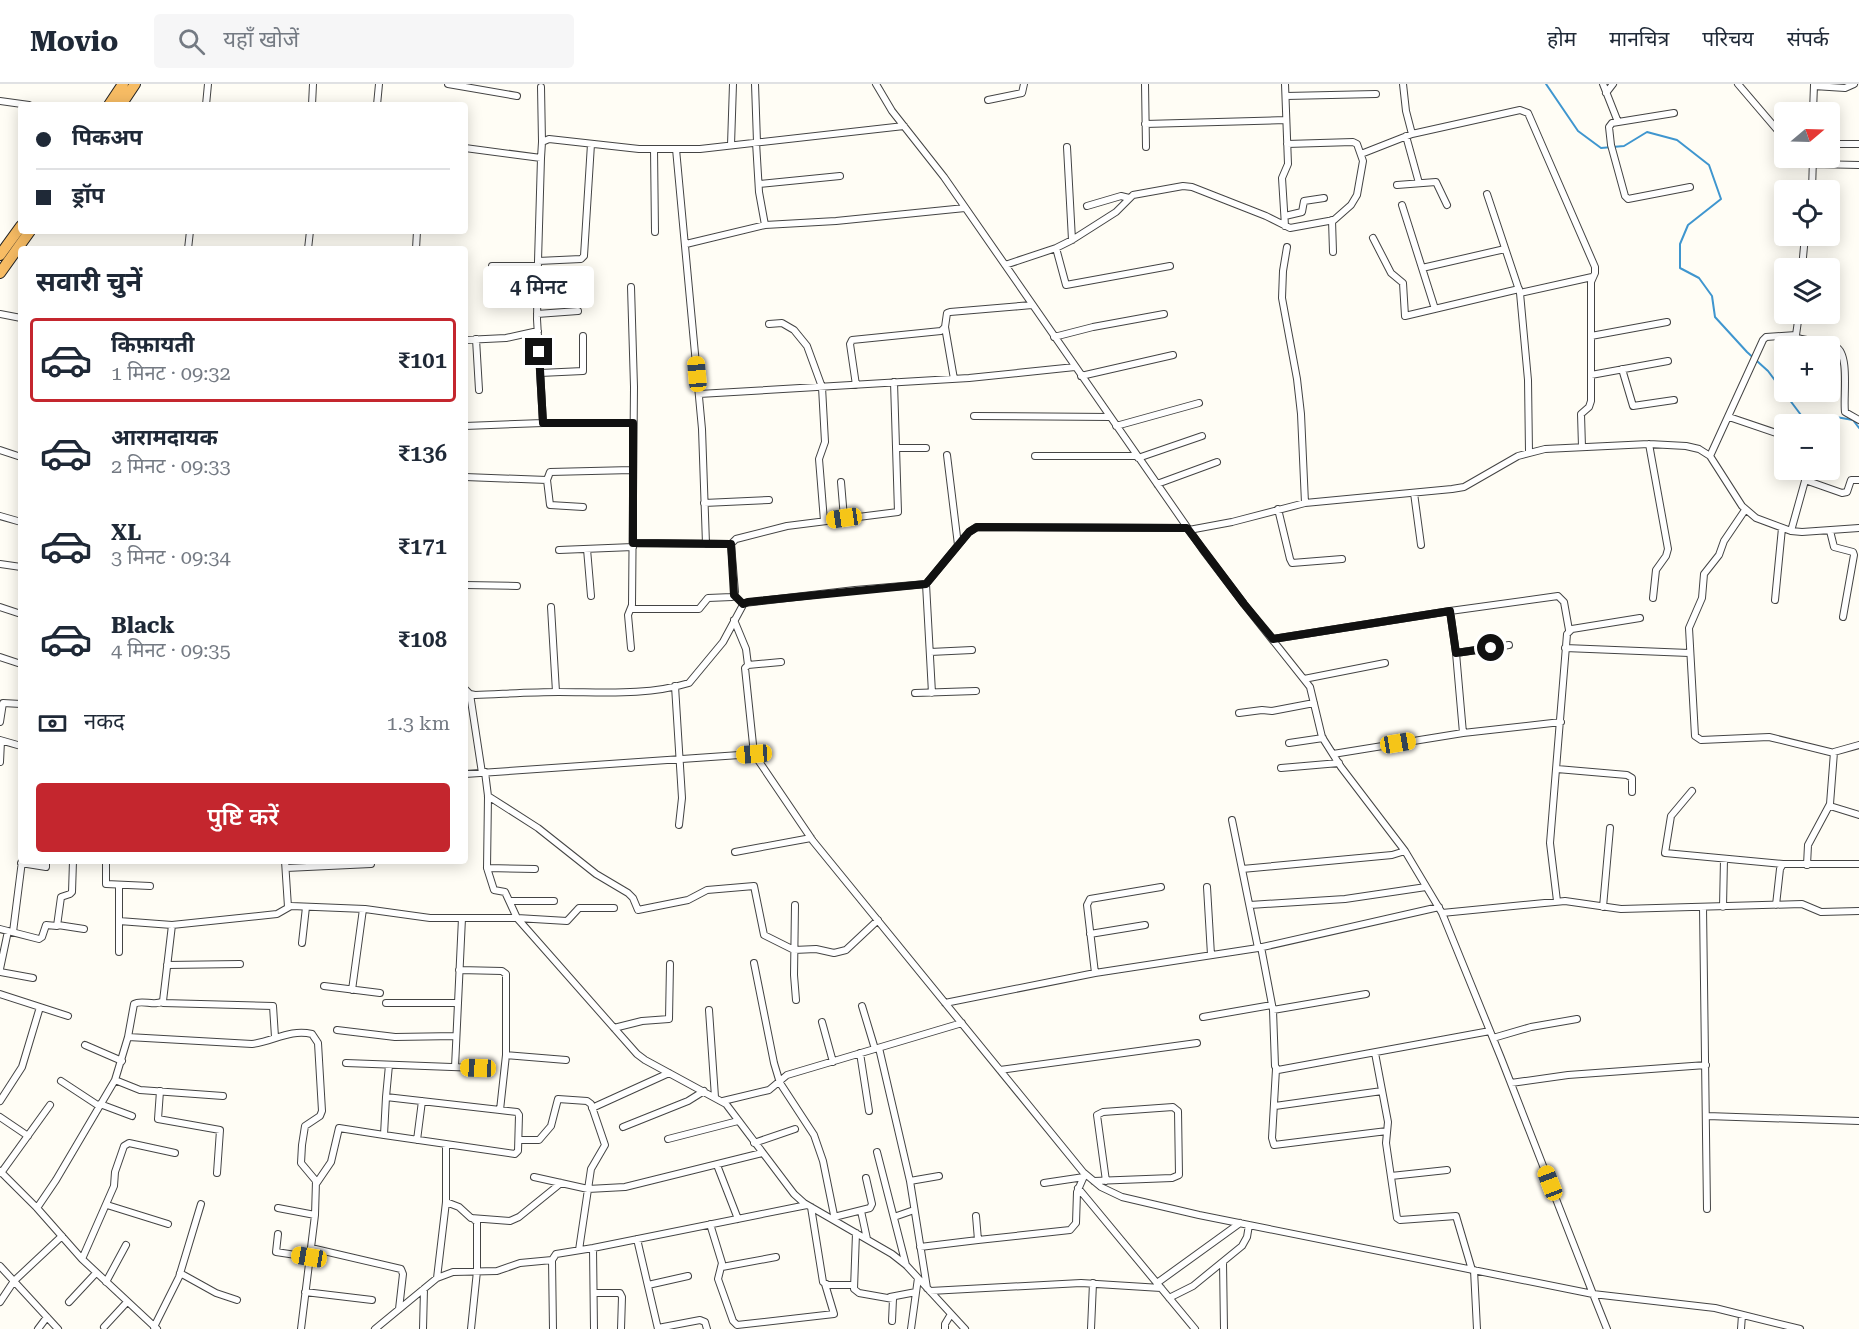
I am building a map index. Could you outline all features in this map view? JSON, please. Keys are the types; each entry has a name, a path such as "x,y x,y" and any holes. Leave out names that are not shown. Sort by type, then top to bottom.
{"highway":[{"path":"111,102 123,84"},
{"path":"123,102 135,84"},
{"path":"0,273 18,233"},
{"path":"9,254 27,234"}],"street":[{"path":"206,102 208,84"},
{"path":"312,102 313,84"},
{"path":"377,102 379,84"},
{"path":"448,84 517,96"},
{"path":"731,145 733,84"},
{"path":"755,84 756,142 765,225"},
{"path":"876,84 892,111 944,177 1188,529 1310,687 1323,738 1405,851 1441,910 1607,1329"},
{"path":"988,100 1022,93 1024,84"},
{"path":"1145,84 1146,147"},
{"path":"1285,84 1288,164 1282,176 1285,226"},
{"path":"1403,84 1409,135 1419,183"},
{"path":"1603,84 1618,122"},
{"path":"1606,93 1613,84"},
{"path":"1738,84 1774,126"},
{"path":"1813,102 1814,85 1843,88 1854,84"},
{"path":"541,87 542,158 537,314 543,423"},
{"path":"1286,96 1377,94"},
{"path":"0,101 18,104"},
{"path":"1361,154 1409,135 1520,110 1528,113 1595,267 1592,277 1591,405 1581,416 1582,447"},
{"path":"1674,113 1612,123 1609,127 1611,145 1625,196 1628,199 1690,187"},
{"path":"1145,124 1286,120"},
{"path":"542,142 549,139 654,149 700,149 904,126"},
{"path":"1005,265 1056,248 1072,240 1116,212 1129,198 1149,192 1188,186 1293,228 1338,218 1355,199 1363,163 1357,144 1353,142 1287,144"},
{"path":"492,266 573,261 584,256 591,144"},
{"path":"1840,144 1859,144"},
{"path":"1067,147 1072,240"},
{"path":"468,148 542,158"},
{"path":"654,149 655,232"},
{"path":"676,149 699,394 706,544"},
{"path":"1840,163 1859,165"},
{"path":"759,184 840,176"},
{"path":"1397,185 1436,182 1448,205"},
{"path":"1487,194 1519,291 1528,380 1529,452"},
{"path":"1087,206 1121,196 1129,198"},
{"path":"1284,216 1302,212 1304,201 1324,198"},
{"path":"1402,206 1435,309"},
{"path":"686,244 765,225 836,221 965,208"},
{"path":"1332,220 1333,252"},
{"path":"1373,238 1391,273 1403,283 1405,316 1592,277"},
{"path":"1287,247 1282,297 1297,379 1305,503"},
{"path":"1056,248 1066,285 1170,266"},
{"path":"1422,268 1505,249"},
{"path":"631,287 634,387 632,604 628,615 631,648"},
{"path":"954,379 945,327 946,316 950,312 1032,305"},
{"path":"537,314 578,311"},
{"path":"0,314 18,317"},
{"path":"1054,337 1093,327 1164,314"},
{"path":"1591,336 1667,322"},
{"path":"769,324 782,323 794,330 807,346 822,387 825,442 819,459 824,521"},
{"path":"856,385 850,344 852,340 937,332 945,327"},
{"path":"468,340 506,338 538,331"},
{"path":"540,373 583,371 585,369 583,336"},
{"path":"1710,456 1763,340 1766,337 1774,337"},
{"path":"476,339 479,390"},
{"path":"1840,350 1844,359 1844,409 1847,415 1859,420"},
{"path":"1081,376 1173,356"},
{"path":"1591,375 1668,361"},
{"path":"699,394 954,379 1075,367"},
{"path":"1622,369 1633,406 1674,400"},
{"path":"559,550 633,545 731,544 736,539 777,528 898,512 894,382"},
{"path":"1116,426 1199,403"},
{"path":"974,416 1110,417"},
{"path":"1729,417 1774,432"},
{"path":"468,426 633,423"},
{"path":"1035,456 1137,457 1202,436"},
{"path":"1649,444 1668,549 1666,556 1657,567 1653,598"},
{"path":"932,693 926,584 973,529 983,526 1188,529 1232,522 1305,503 1464,487 1529,452 1649,444 1693,447 1710,456 1745,510 1756,518 1791,531 1859,528"},
{"path":"896,448 926,448"},
{"path":"0,450 18,456"},
{"path":"947,455 958,545"},
{"path":"1157,484 1217,462"},
{"path":"583,507 550,505 547,480 552,470 632,470"},
{"path":"468,477 547,480"},
{"path":"1791,531 1805,480 1842,493 1847,492 1851,480 1859,480"},
{"path":"841,482 844,518"},
{"path":"1414,493 1421,545"},
{"path":"704,503 769,500"},
{"path":"1278,509 1292,563 1342,559"},
{"path":"1745,510 1724,541 1719,555 1704,574 1702,598 1688,631 1696,738 1701,740 1769,737 1834,753"},
{"path":"0,516 18,521"},
{"path":"1775,600 1782,528"},
{"path":"1830,531 1834,547 1853,552 1843,616"},
{"path":"731,544 734,595 743,604"},
{"path":"587,549 591,596"},
{"path":"0,564 18,567"},
{"path":"926,584 743,604 723,642 689,683 638,692 468,692 488,796 487,868 494,890 505,892 517,918 645,1060 723,1101 785,1186 809,1206 892,1254 906,1265 965,1329"},
{"path":"468,585 517,586"},
{"path":"631,609 699,609 708,598 734,595"},
{"path":"1273,639 1558,596 1564,602 1569,630 1565,648 1550,843 1557,901"},
{"path":"0,607 18,613"},
{"path":"551,607 556,692"},
{"path":"1450,611 1463,733"},
{"path":"1569,630 1640,618"},
{"path":"734,620 746,649 748,665 745,668 754,754 811,838 1085,1176 1101,1187 1122,1197 1249,1225 1593,1294 1715,1308 1787,1328 1800,1329"},
{"path":"1456,653 1509,645"},
{"path":"1565,648 1689,653"},
{"path":"930,652 972,650"},
{"path":"0,657 18,663"},
{"path":"748,665 781,662"},
{"path":"1304,679 1385,663"},
{"path":"675,686 682,801 679,825"},
{"path":"915,693 976,691"},
{"path":"0,722 3,703 18,704"},
{"path":"1239,713 1272,711 1314,703"},
{"path":"1333,754 1463,733 1561,722"},
{"path":"1289,743 1323,738"},
{"path":"0,762 1,740 18,745"},
{"path":"1807,865 1808,845 1830,806 1834,753 1837,749 1859,745"},
{"path":"468,774 754,754"},
{"path":"1281,768 1339,763"},
{"path":"1557,769 1627,775 1632,778 1632,792"},
{"path":"1692,791 1671,816 1664,852 1668,854 1783,864 1859,864"},
{"path":"488,796 538,828 596,874 628,893 638,910 688,900 707,890 754,886 764,936 794,951 816,949 830,953 844,951 878,920"},
{"path":"1830,806 1859,815"},
{"path":"1232,820 1272,1008 1276,1069 1272,1138 1274,1145 1387,1131"},
{"path":"1603,907 1610,828"},
{"path":"735,852 811,838"},
{"path":"1242,869 1392,855 1405,851"},
{"path":"1723,906 1724,859"},
{"path":"22,864 10,932 0,970 33,978"},
{"path":"32,864 46,867 46,864"},
{"path":"58,925 61,897 72,892 73,864"},
{"path":"106,864 106,884 150,886"},
{"path":"288,907 286,865 370,864"},
{"path":"1776,905 1780,869 1783,864"},
{"path":"487,868 535,869"},
{"path":"119,885 119,952"},
{"path":"1207,886 1211,955"},
{"path":"1095,973 1087,905 1089,899 1161,887"},
{"path":"1250,905 1345,899 1426,887"},
{"path":"510,901 555,901"},
{"path":"945,1003 1095,973 1260,947 1441,910 1557,901 1621,909 1802,904 1821,912 1859,910"},
{"path":"795,905 796,1000"},
{"path":"119,921 172,926 277,914 288,907 363,909 420,917 567,921 579,908 614,908"},
{"path":"302,943 306,907"},
{"path":"1702,907 1707,1209"},
{"path":"352,990 363,909"},
{"path":"455,1067 462,918"},
{"path":"0,929 41,939 46,925 84,929"},
{"path":"1090,934 1145,925"},
{"path":"162,1003 172,926"},
{"path":"754,963 774,1063 780,1082 814,1136 824,1161 834,1219"},
{"path":"167,965 240,964"},
{"path":"614,1028 642,1021 669,1019 670,964"},
{"path":"459,970 505,972 506,1055 500,1110"},
{"path":"324,986 380,993"},
{"path":"0,994 68,1016"},
{"path":"1203,1017 1366,994"},
{"path":"37,1208 115,1080 122,1061 135,1003 273,1006 275,1037"},
{"path":"386,1003 458,1003"},
{"path":"862,1006 877,1048 910,1181 928,1290"},
{"path":"0,1101 22,1066 40,1007"},
{"path":"709,1010 715,1097"},
{"path":"1276,1069 1281,1071 1577,1019"},
{"path":"822,1022 833,1062"},
{"path":"723,1101 769,1089 787,1075 962,1023"},
{"path":"337,1030 395,1037 456,1036"},
{"path":"128,1037 252,1044 302,1032 312,1034 318,1043 321,1114 304,1128 301,1161 315,1178 316,1184 315,1215 301,1329"},
{"path":"1000,1070 1197,1043"},
{"path":"86,1045 122,1061"},
{"path":"860,1053 869,1111"},
{"path":"1375,1053 1388,1122 1386,1143 1398,1220 1456,1215 1473,1270 1477,1329"},
{"path":"506,1055 566,1060"},
{"path":"346,1063 478,1068"},
{"path":"384,1135 389,1065"},
{"path":"1511,1083 1568,1074 1706,1065"},
{"path":"592,1108 669,1073"},
{"path":"115,1080 136,1089 223,1096"},
{"path":"61,1081 100,1105 132,1116"},
{"path":"160,1091 158,1119 220,1130 217,1173"},
{"path":"623,1127 688,1101 704,1091"},
{"path":"1275,1106 1382,1091"},
{"path":"316,1184 328,1167 339,1128 515,1154 518,1151 519,1113 386,1097"},
{"path":"519,1140 539,1140 551,1125 560,1098 583,1099 592,1108 605,1145 592,1164 579,1250"},
{"path":"417,1140 422,1101"},
{"path":"50,1104 1,1172 37,1208 82,1259 156,1328 180,1273 201,1204"},
{"path":"1094,1181 1106,1181 1172,1178 1179,1175 1179,1114 1176,1108 1103,1112 1097,1115 1106,1181"},
{"path":"1707,1116 1859,1121"},
{"path":"0,1117 28,1136"},
{"path":"668,1139 738,1121"},
{"path":"754,1143 795,1129"},
{"path":"82,1259 114,1186 118,1163 126,1143 175,1153"},
{"path":"437,1278 446,1202 446,1144"},
{"path":"878,1152 906,1265"},
{"path":"534,1177 588,1189 635,1186 762,1153"},
{"path":"717,1165 738,1219"},
{"path":"1391,1176 1447,1170"},
{"path":"910,1181 939,1176"},
{"path":"1044,1183 1085,1176"},
{"path":"920,1247 1070,1230 1076,1223 1078,1188 1085,1176"},
{"path":"834,1219 872,1206 866,1178"},
{"path":"471,1218 515,1220 561,1183"},
{"path":"1078,1188 1195,1329"},
{"path":"446,1202 459,1207 477,1222 477,1271 471,1329"},
{"path":"107,1204 168,1224"},
{"path":"553,1329 552,1260 559,1252 593,1248 809,1206"},
{"path":"710,1224 722,1267 718,1279 735,1324 739,1326 834,1314 822,1279 809,1206"},
{"path":"278,1208 315,1215"},
{"path":"894,1216 914,1210"},
{"path":"861,1211 867,1239"},
{"path":"976,1216 978,1240"},
{"path":"928,1290 1093,1283 1159,1285 1240,1223"},
{"path":"1169,1298 1193,1286 1242,1246 1247,1237 1249,1225"},
{"path":"856,1233 853,1285 856,1291 890,1297 916,1292"},
{"path":"278,1234 276,1252 309,1257"},
{"path":"0,1302 14,1281 62,1236"},
{"path":"637,1239 658,1328 700,1320 705,1322 707,1329"},
{"path":"106,1282 126,1245"},
{"path":"311,1248 401,1269 403,1274 399,1309"},
{"path":"593,1248 594,1329"},
{"path":"722,1267 776,1257"},
{"path":"375,1329 437,1278 453,1272 502,1270 520,1263 552,1260"},
{"path":"1223,1262 1224,1329"},
{"path":"0,1266 58,1329"},
{"path":"69,1302 96,1273"},
{"path":"180,1273 216,1293 237,1300"},
{"path":"648,1285 688,1276"},
{"path":"911,1329 918,1278"},
{"path":"1091,1329 1093,1283"},
{"path":"825,1284 853,1285"},
{"path":"423,1329 424,1289"},
{"path":"305,1292 372,1300"},
{"path":"594,1293 620,1293 622,1297 621,1329"},
{"path":"890,1297 894,1304 892,1321"},
{"path":"104,1327 127,1302"},
{"path":"945,1329 945,1324 951,1314"},
{"path":"1741,1329 1742,1315"},
{"path":"38,1329 47,1317"},
{"path":"778,1321 779,1329"}],"waterway":[{"path":"1546,84 1578,131 1601,148 1624,146 1647,132 1677,140 1709,165 1721,199 1688,225 1680,244 1680,268 1699,278 1712,296 1715,317 1768,371 1801,415 1812,419 1836,417 1853,420 1859,428"}],"route":[{"path":"539,352 543,423 633,423 633,543 731,544 734,595 743,604 834,592 926,584 969,532 977,527 1187,528 1273,639 1450,611 1456,653 1491,648"}]}
